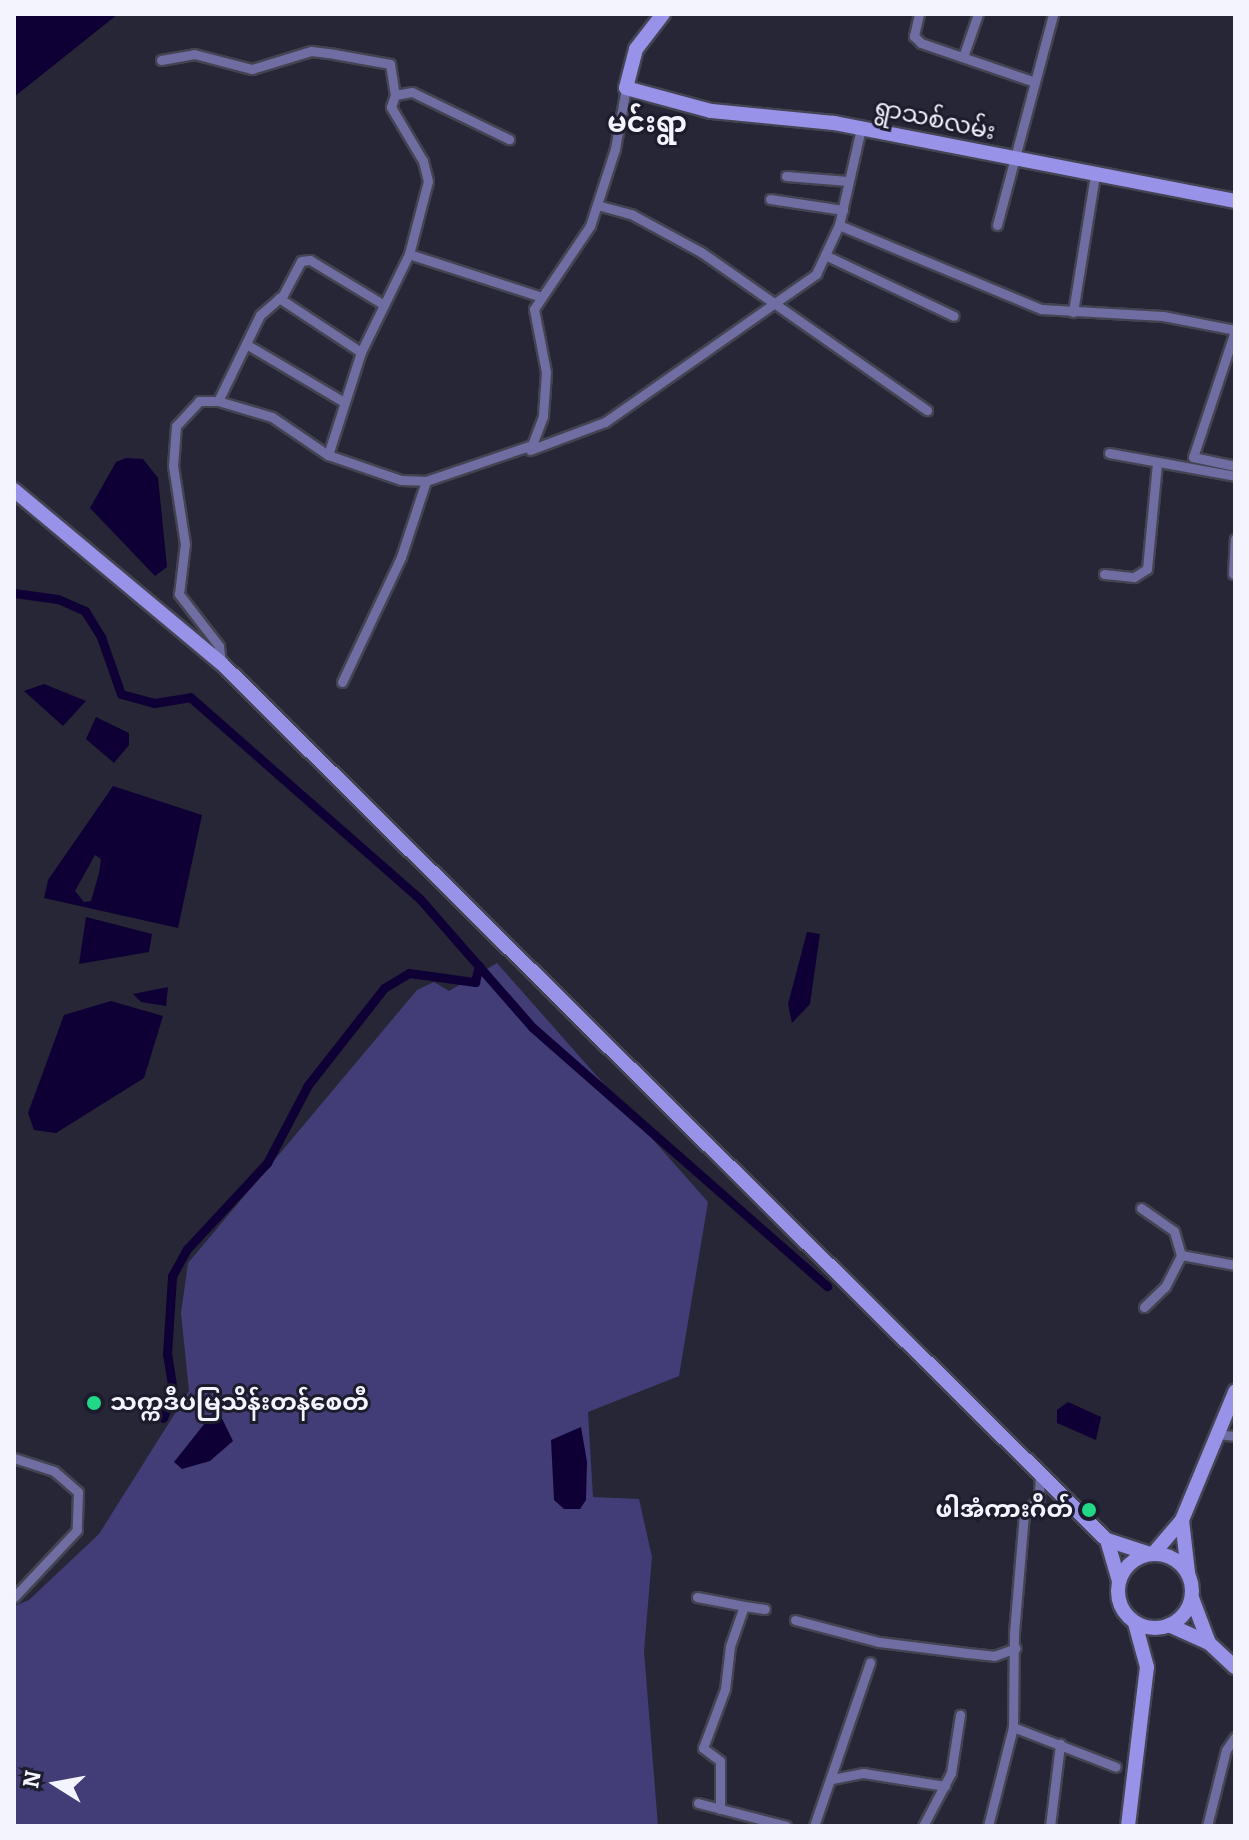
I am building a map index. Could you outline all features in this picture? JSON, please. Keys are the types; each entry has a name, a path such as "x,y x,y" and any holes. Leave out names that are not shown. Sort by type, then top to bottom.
{"main road":[{"path":"626,88 636,49 663,14"},
{"name":"ရွာသစ်လမ်း","path":"626,88 711,111 861,128 1235,201"},
{"path":"14,490 221,663 1107,1540 1120,1571 1121,1606 1135,1623 1147,1667"},
{"path":"1119,1584 1130,1564 1151,1554 1182,1520 1235,1392"},
{"path":"1182,1520 1192,1596 1209,1643"},
{"path":"1107,1540 1179,1562 1188,1573"},
{"path":"1128,1826 1147,1667 1167,1626 1183,1616 1192,1596"},
{"path":"1135,1623 1167,1626 1209,1643 1235,1667"}],"street":[{"path":"919,14 914,36 921,43 1035,82"},
{"path":"963,57 978,14"},
{"path":"997,225 1011,158 1053,14"},
{"path":"161,60 194,54 252,69 311,51 390,64 395,95 391,107 423,161 428,181 409,254 381,303 361,352 328,455"},
{"path":"519,454 539,434 543,416 546,372 533,315 541,297 563,272 597,205 626,88"},
{"path":"395,95 412,92 509,139"},
{"path":"221,663 219,646 179,594 185,544 173,466 176,426 199,401 218,401 272,417 328,455 382,475 426,481 519,454 605,422 816,274 839,225 861,128"},
{"path":"1073,312 1095,174"},
{"path":"786,176 848,181"},
{"path":"770,199 843,210"},
{"path":"597,205 631,214 675,237 927,410"},
{"path":"839,225 1028,304 1073,312 1163,316 1235,330 1193,451 1196,460 1235,466"},
{"path":"409,254 541,297"},
{"path":"827,256 954,316"},
{"path":"218,401 260,315 279,298 305,260 381,303"},
{"path":"279,298 361,352"},
{"path":"246,344 344,402"},
{"path":"1109,453 1235,476"},
{"path":"1104,574 1134,577 1147,569 1157,463"},
{"path":"342,682 401,557 426,481"},
{"path":"1233,574 1235,539"},
{"path":"1141,1208 1174,1231 1181,1255 1165,1287 1144,1307"},
{"path":"1181,1255 1235,1265"},
{"path":"1218,1434 1235,1436"},
{"path":"14,1458 54,1471 78,1492 77,1530 14,1597"},
{"path":"988,1826 1013,1727 1024,1514 1039,1498 1040,1473"},
{"path":"697,1597 765,1609"},
{"path":"720,1809 720,1761 703,1748 725,1689 730,1646 744,1606"},
{"path":"795,1620 879,1642 994,1656 1016,1648"},
{"path":"814,1826 870,1662"},
{"path":"923,1826 945,1786 960,1715"},
{"path":"1013,1727 1116,1767"},
{"path":"1207,1826 1226,1750 1235,1737"},
{"path":"1050,1826 1060,1744"},
{"path":"832,1779 863,1773 945,1786"},
{"path":"698,1803 786,1826"}],"shaded area":[{"path":"14,14 118,14 14,97"},
{"path":"126,458 143,459 158,478 167,567 155,576 90,508 116,462"},
{"path":"44,684 86,701 63,726 24,691"},
{"path":"96,717 129,733 129,745 114,763 86,739"},
{"path":"113,786 202,815 178,928 44,898 48,880","holes":["95,855 101,859 91,901 84,902 75,891"]},
{"path":"86,917 152,934 149,952 79,964"},
{"path":"807,932 820,934 810,1004 792,1023 788,1004"},
{"path":"497,963 708,1202 679,1376 588,1412 593,1497 639,1499 652,1557 644,1651 658,1826 14,1826 14,1606 29,1600 99,1534 189,1391 181,1313 188,1263 417,990 434,982 449,991"},
{"path":"168,987 166,1006 141,1002 133,994"},
{"path":"111,1001 163,1016 144,1078 56,1133 34,1130 28,1113 64,1015"},
{"path":"1068,1402 1101,1417 1096,1440 1057,1423 1057,1410"},
{"path":"217,1408 233,1441 210,1461 182,1469 174,1462"},
{"path":"581,1427 587,1462 586,1500 580,1509 564,1509 554,1500 551,1440"}],"waterway":[{"path":"14,593 58,599 85,611 101,637 121,694 154,703 190,697 420,899 532,1027 827,1286"},
{"path":"163,1418 173,1391 167,1354 172,1276 187,1249 267,1163 308,1085 384,988 409,973 475,982 479,965"},
{"path":"828,1802 841,1760"}],"place":[{"name":"သက္ကဒီပမြသိန်းတန်စေတီ","path":"94,1403"},
{"name":"ဖါအံကားဂိတ်","path":"1089,1510"}],"district":[{"name":"မင်းရွာ","path":"647,123"}]}
